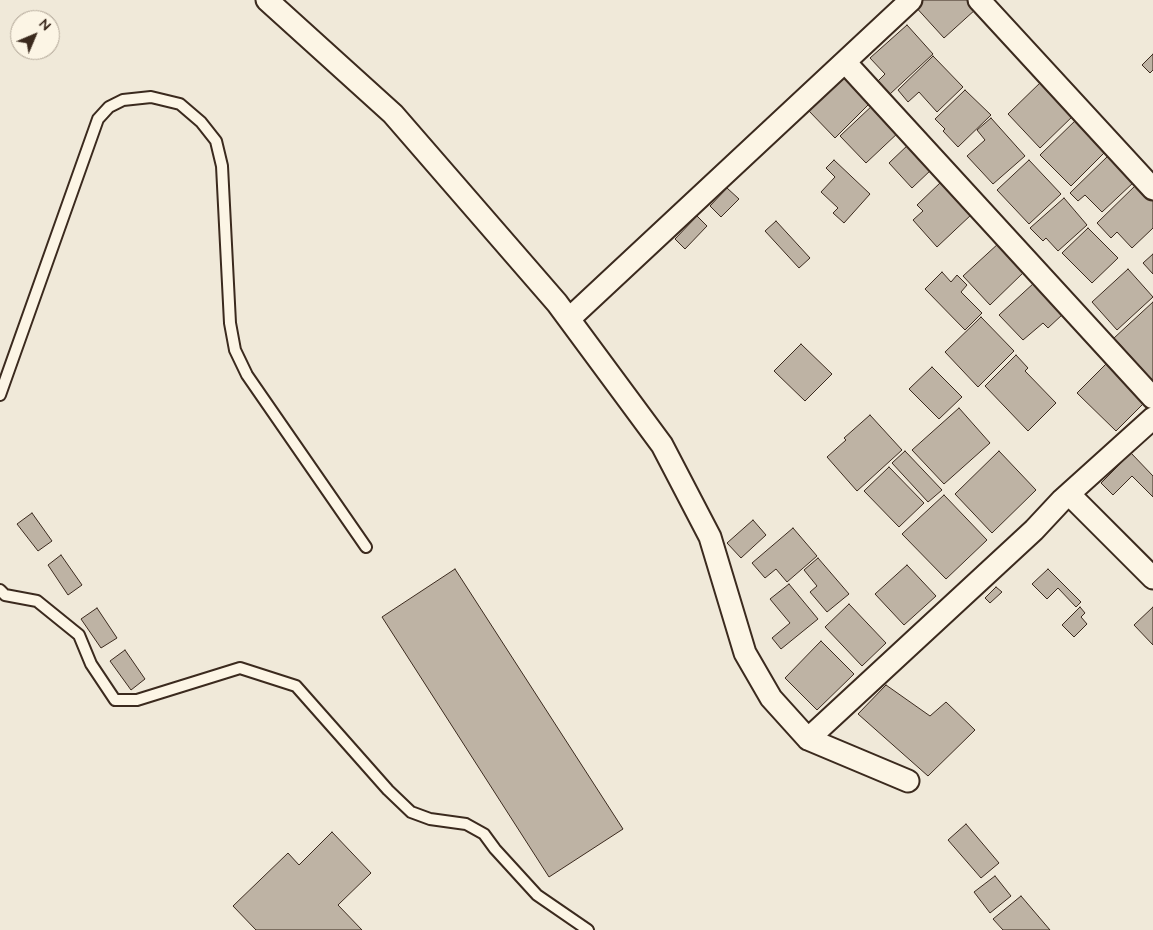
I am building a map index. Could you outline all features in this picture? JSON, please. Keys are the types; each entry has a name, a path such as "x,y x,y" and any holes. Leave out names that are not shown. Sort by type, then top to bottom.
{"street":[{"path":"267,0 393,114 557,303 662,445 710,537 745,653 771,698 808,739 908,781"},
{"path":"569,319 911,0"},
{"path":"978,0 1153,189"},
{"path":"845,62 1153,398"},
{"path":"808,739 1034,530 1069,494 1153,418"},
{"path":"1069,494 1153,578"}],"lane":[{"path":"0,395 98,119 108,108 122,100 151,97 180,104 202,122 216,141 222,166 230,322 235,350 246,375 366,547"},
{"path":"0,590 5,595 37,601 79,635 91,664 115,700 137,700 240,668 296,686 388,790 411,812 430,819 466,824 484,834 495,849 537,895 588,930"}],"building":[{"path":"917,0 967,0 976,9 944,38 913,4"},
{"path":"907,25 933,54 890,94 878,81 885,74 870,58"},
{"path":"1153,54 1153,70 1150,73 1142,65"},
{"path":"933,56 963,87 937,112 919,92 908,102 898,90"},
{"path":"843,70 873,100 835,138 809,111 823,97 818,93"},
{"path":"1043,80 1076,113 1040,148 1008,114"},
{"path":"965,90 991,115 958,147 935,119"},
{"path":"874,104 900,131 866,163 840,136"},
{"path":"1079,117 1109,148 1071,186 1040,155"},
{"path":"991,118 1025,156 993,184 967,156 985,140 977,130"},
{"path":"909,144 932,169 912,188 889,163"},
{"path":"1109,155 1134,182 1102,212 1085,195 1078,201 1070,193"},
{"path":"834,160 870,194 844,223 833,213 838,208 821,192 835,177 826,168"},
{"path":"1029,160 1061,194 1029,224 997,190"},
{"path":"941,182 972,214 937,247 913,220 923,211 917,205"},
{"path":"1137,184 1153,201 1153,228 1132,248 1117,232 1111,238 1097,223"},
{"path":"727,188 739,199 721,217 710,206"},
{"path":"1064,198 1087,225 1058,251 1046,238 1043,241 1030,228"},
{"path":"697,216 707,226 685,249 675,239"},
{"path":"776,221 810,258 799,268 765,231"},
{"path":"1088,228 1118,258 1092,283 1062,253"},
{"path":"999,243 1025,271 990,305 963,276"},
{"path":"1153,254 1153,274 1143,263"},
{"path":"1128,269 1153,297 1117,330 1092,302"},
{"path":"942,272 951,282 957,275 967,285 961,292 982,313 965,330 925,289"},
{"path":"1034,283 1063,314 1048,328 1043,323 1023,340 999,315"},
{"path":"1153,302 1153,381 1114,338"},
{"path":"981,317 1014,351 978,387 945,352"},
{"path":"801,344 832,374 805,401 774,371"},
{"path":"1016,355 1028,368 1025,371 1056,403 1028,431 985,386"},
{"path":"1107,363 1146,401 1116,431 1077,393"},
{"path":"932,367 962,397 939,419 909,389"},
{"path":"959,408 990,443 944,484 912,450"},
{"path":"870,415 902,450 857,491 827,457 846,440 844,438"},
{"path":"905,451 942,490 928,502 892,463"},
{"path":"999,451 1036,490 992,533 955,494"},
{"path":"1131,453 1153,476 1153,497 1132,476 1113,495 1101,483"},
{"path":"889,467 924,503 899,527 864,491"},
{"path":"944,495 987,540 946,579 902,534"},
{"path":"32,513 52,541 38,551 17,524"},
{"path":"753,520 766,535 741,558 727,543"},
{"path":"793,528 817,556 787,582 776,569 765,578 752,563"},
{"path":"61,555 82,585 68,595 48,565"},
{"path":"818,558 849,594 827,612 810,592 817,586 804,570"},
{"path":"907,565 936,596 904,625 875,594"},
{"path":"455,569 623,829 549,877 382,617"},
{"path":"1048,569 1081,602 1076,607 1058,588 1047,599 1032,584"},
{"path":"789,584 818,619 781,649 772,638 790,623 770,599"},
{"path":"996,587 1002,592 990,603 985,598"},
{"path":"849,604 886,643 862,666 825,627"},
{"path":"1080,607 1085,613 1081,617 1087,624 1074,637 1062,625"},
{"path":"1153,607 1153,645 1134,625"},
{"path":"97,608 117,638 101,648 81,619"},
{"path":"821,641 854,674 817,710 785,678"},
{"path":"125,650 145,679 131,690 110,661"},
{"path":"886,685 930,716 946,702 975,730 928,776 858,714"},
{"path":"966,824 999,863 981,878 948,840"},
{"path":"332,832 371,873 338,905 362,930 256,930 233,906 288,853 299,865"},
{"path":"995,876 1011,896 990,913 974,892"},
{"path":"1021,896 1050,930 1003,930 993,919"}]}
